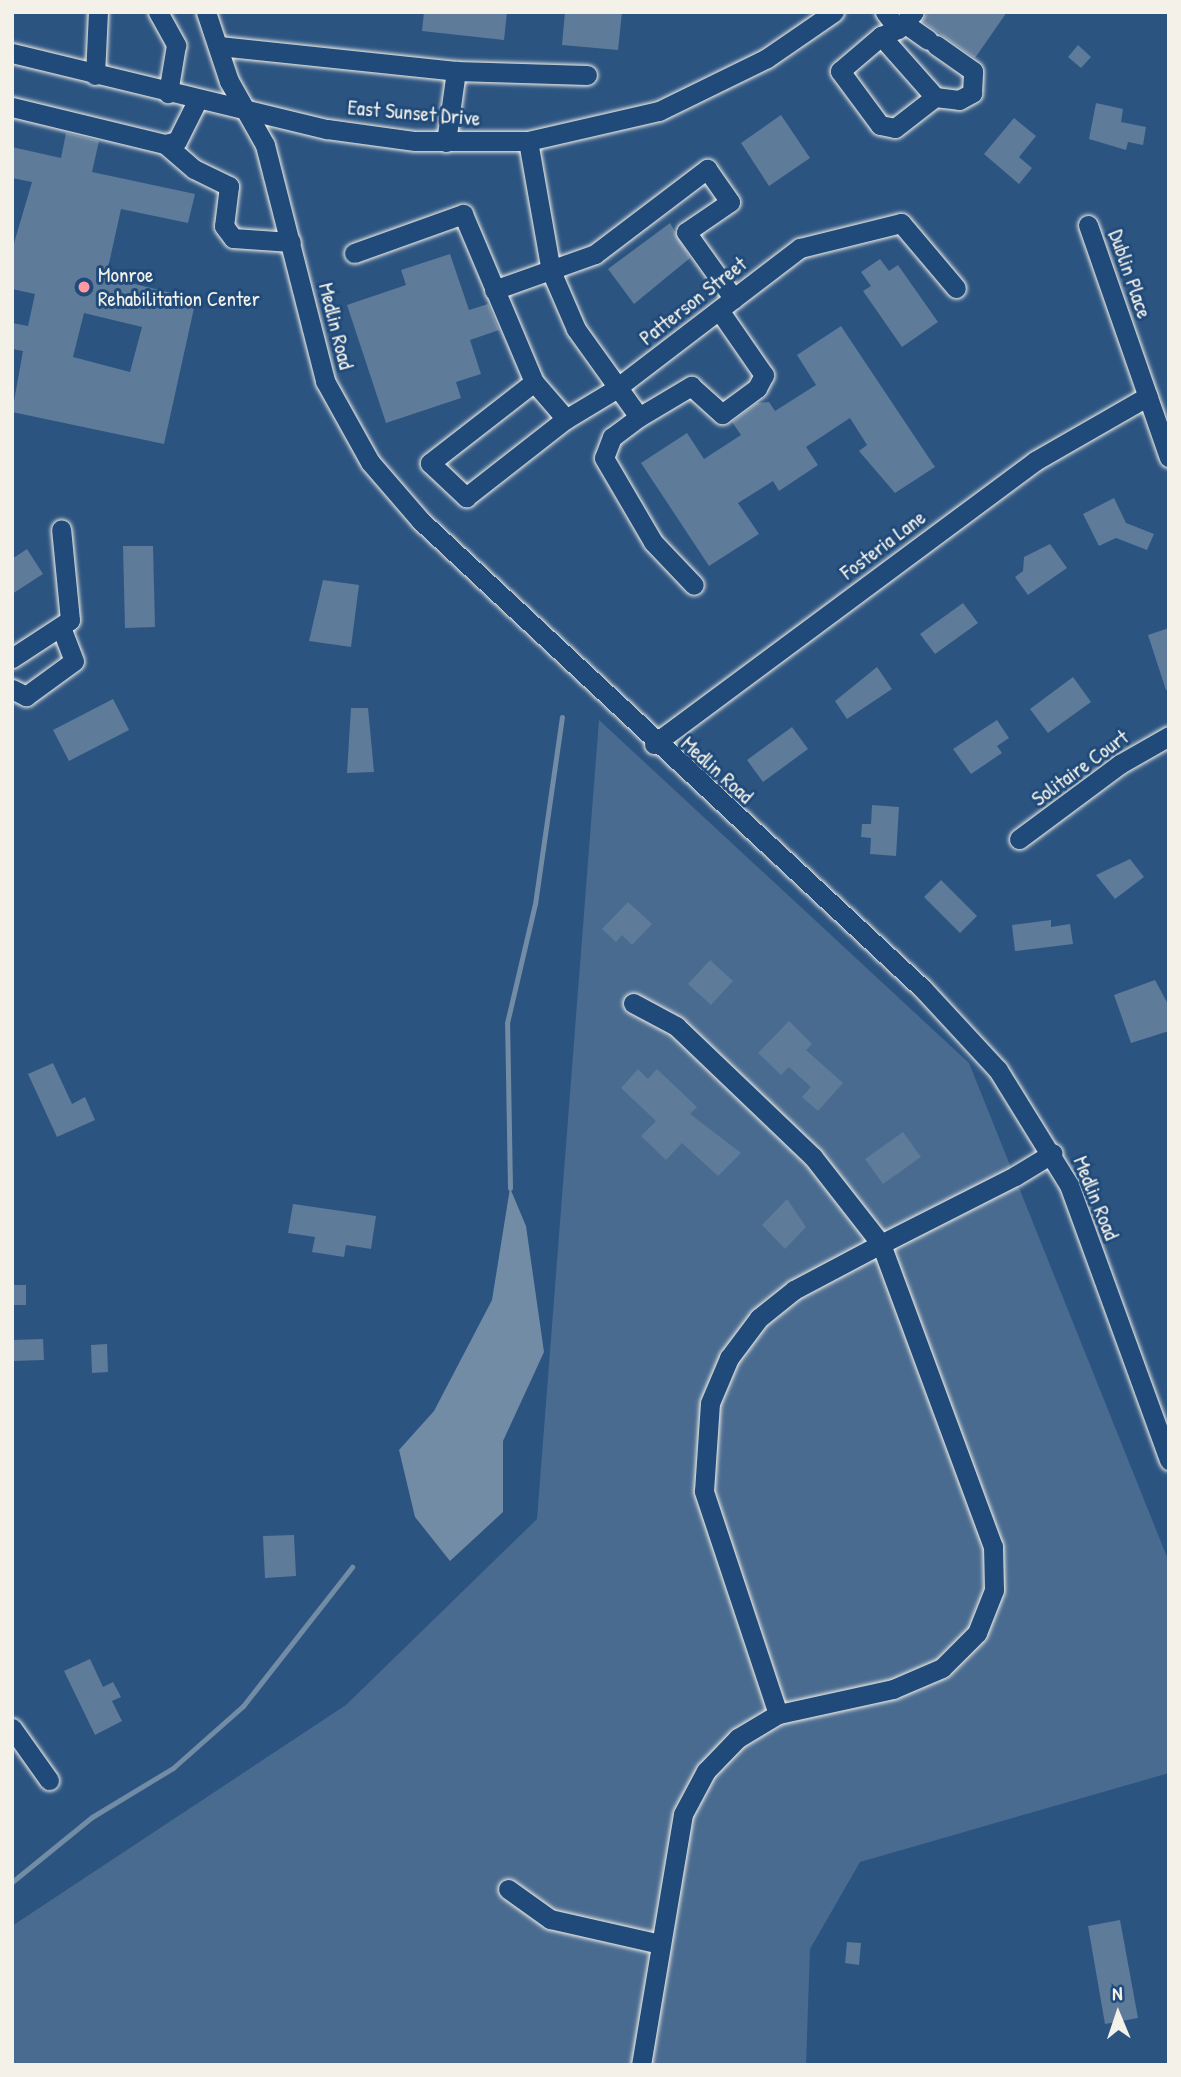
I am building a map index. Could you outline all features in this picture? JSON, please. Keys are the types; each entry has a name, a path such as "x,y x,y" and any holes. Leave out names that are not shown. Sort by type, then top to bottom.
{"street":[{"path":"96,75 98,12"},
{"path":"158,12 176,45 167,93"},
{"name":"Medlin Road","path":"206,12 247,114 265,145 325,381 370,462 420,520 654,744 923,989 998,1070 1053,1153 1169,1460"},
{"name":"East Sunset Drive","path":"12,53 247,114 446,142 528,141 659,111 767,58 834,12"},
{"path":"885,12 899,25 932,42 976,76 972,93 959,100 935,97 895,128 880,125 840,71 899,25"},
{"path":"899,25 935,97"},
{"path":"219,46 456,71 587,75"},
{"path":"446,142 456,71"},
{"path":"165,144 177,141 197,101"},
{"path":"12,107 165,144 229,186 224,226 233,238 291,242"},
{"path":"528,141 551,271 614,390 639,417"},
{"path":"494,290 595,254 707,169 730,201 686,232 764,375 757,388 722,414 691,386 639,417 612,437 604,458 653,542 694,585"},
{"path":"354,253 463,214 534,382 566,419"},
{"name":"Patterson Street","path":"534,382 430,463 466,497 566,419 614,390 800,247 901,223 956,288"},
{"name":"Dublin Place","path":"1088,225 1169,457"},
{"name":"Fosteria Lane","path":"654,744 1035,461 1148,396"},
{"path":"12,658 71,620 61,529"},
{"path":"12,689 26,696 74,661 61,627"},
{"name":"Solitaire Court","path":"1019,839 1120,764 1169,736"},
{"path":"633,1003 676,1026 813,1157 881,1244 993,1546 994,1590 977,1633 942,1668 893,1689 778,1714 738,1738 706,1771 683,1814 641,2065"},
{"path":"778,1714 704,1491 710,1404 729,1358 759,1318 794,1290 1053,1153"},
{"path":"12,1728 49,1780"},
{"path":"508,1889 551,1919 660,1944"}],"shaded area":[{"path":"599,720 969,1063 1169,1562 1169,1773 860,1862 810,1949 806,2065 12,2065 12,1926 346,1705 537,1519"},
{"path":"510,1188 526,1226 544,1352 503,1441 503,1512 450,1561 415,1517 399,1450 434,1411 492,1300"}],"building":[{"path":"424,12 507,12 504,40 422,31"},
{"path":"565,12 622,12 618,50 562,45"},
{"path":"928,12 1007,12 975,58 922,21"},
{"path":"1078,45 1091,57 1081,68 1068,57"},
{"path":"1096,103 1123,109 1121,122 1146,127 1143,145 1128,142 1126,150 1089,139"},
{"path":"781,115 810,158 769,186 741,143"},
{"path":"1014,118 1036,136 1019,157 1032,168 1019,184 984,154"},
{"name":"Monroe Rehabilitation Center","path":"66,133 99,141 92,172 195,194 188,223 121,209 106,277 196,299 164,444 12,412 23,351 12,349 12,323 28,326 35,294 12,289 12,250 32,182 12,178 12,147 61,158","holes":["84,313 142,327 130,372 73,357"]},
{"path":"670,223 690,258 634,304 608,269"},
{"path":"450,254 469,310 488,304 499,330 470,340 481,374 456,382 461,398 386,423 347,305 406,285 401,270"},
{"path":"880,259 889,271 898,265 938,322 902,347 863,291 871,286 861,272"},
{"path":"841,326 935,467 895,493 859,451 867,445 850,418 806,447 818,465 779,491 773,481 738,503 759,534 709,566 641,463 687,433 704,459 741,435 732,422 757,403 769,402 775,411 816,385 797,355"},
{"path":"1114,498 1126,523 1154,534 1147,550 1116,538 1099,546 1083,514"},
{"path":"1050,544 1067,568 1028,595 1015,577 1023,571 1024,557"},
{"path":"123,546 153,546 155,627 125,628"},
{"path":"27,549 43,574 12,594 12,559"},
{"path":"323,580 359,585 351,647 309,641"},
{"path":"963,603 978,623 935,654 920,634"},
{"path":"1169,628 1169,690 1166,690 1148,635"},
{"path":"877,667 892,689 847,719 835,701"},
{"path":"1073,677 1091,702 1048,733 1030,709"},
{"path":"113,699 129,730 69,761 53,730"},
{"path":"351,708 368,708 374,772 347,773"},
{"path":"997,720 1009,738 997,746 1002,753 971,774 953,749"},
{"path":"792,727 808,749 763,782 747,760"},
{"path":"872,805 899,807 896,856 870,854 871,838 861,837 862,824 871,824"},
{"path":"1130,859 1144,877 1115,899 1096,875"},
{"path":"941,880 977,916 960,933 924,897"},
{"path":"628,902 652,924 632,945 622,935 616,942 602,929"},
{"path":"1051,920 1051,927 1070,924 1073,944 1015,951 1012,925"},
{"path":"710,960 733,981 711,1005 688,984"},
{"path":"1155,980 1169,1006 1169,1031 1131,1043 1114,995"},
{"path":"789,1021 812,1044 806,1050 843,1083 818,1111 802,1097 811,1087 789,1067 781,1075 758,1053"},
{"path":"53,1063 72,1104 85,1097 95,1120 57,1137 28,1074"},
{"path":"638,1069 648,1079 657,1069 697,1107 690,1114 741,1153 718,1176 682,1143 666,1160 641,1136 656,1121 621,1088"},
{"path":"903,1132 921,1157 883,1184 865,1159"},
{"path":"787,1199 806,1227 785,1249 762,1225"},
{"path":"293,1204 376,1216 371,1249 346,1245 344,1257 312,1252 315,1237 288,1233"},
{"path":"12,1285 26,1285 26,1305 12,1305"},
{"path":"43,1339 44,1360 12,1361 12,1340"},
{"path":"107,1344 108,1372 92,1373 91,1345"},
{"path":"294,1535 296,1576 265,1578 263,1536"},
{"path":"90,1659 103,1687 113,1682 121,1697 112,1701 122,1721 95,1735 64,1671"},
{"path":"1120,1920 1138,2018 1105,2024 1088,1926"},
{"path":"847,1942 861,1943 859,1965 845,1963"}],"waterway":[{"path":"510,1188 507,1023 535,904 562,717"},
{"path":"12,1882 92,1817 173,1768 243,1706 352,1567"}],"place":[{"name":"Monroe Rehabilitation Center","path":"84,287"}]}
